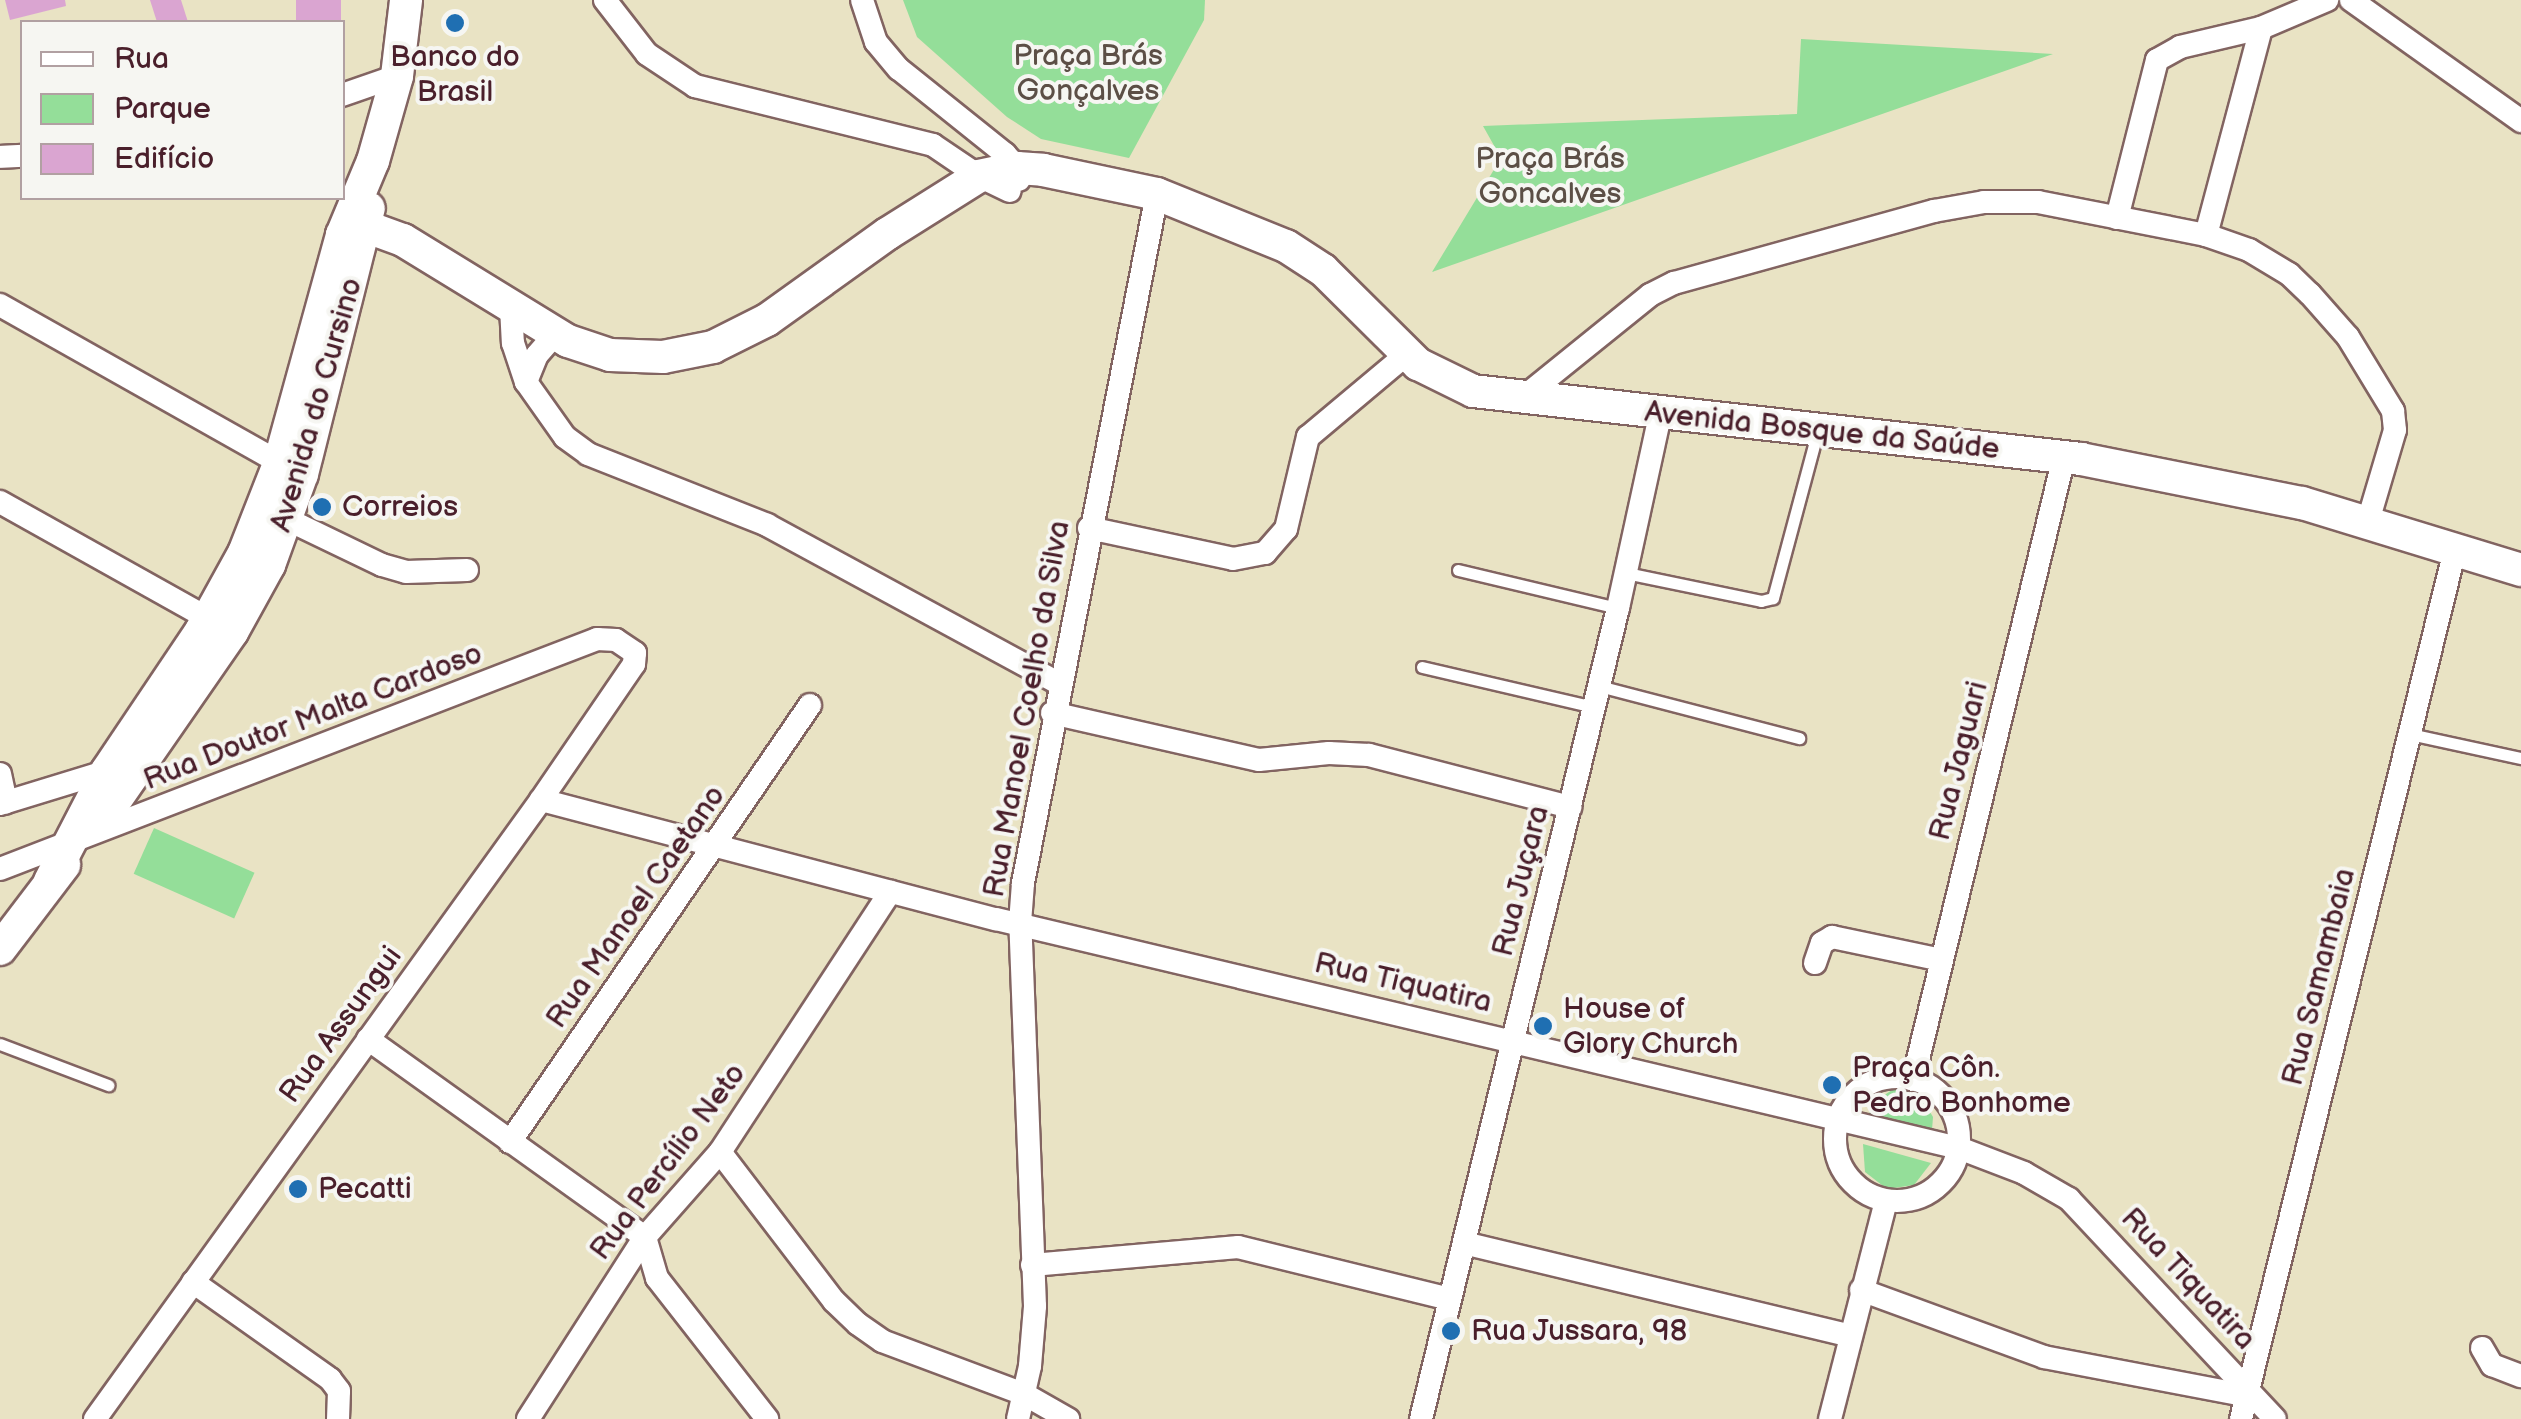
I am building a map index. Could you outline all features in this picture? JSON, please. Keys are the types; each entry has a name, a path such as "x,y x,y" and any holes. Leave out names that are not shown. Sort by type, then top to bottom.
{"street":[{"name":"Avenida do Cursino","path":"0,949 77,841 220,625 268,565 274,513 291,468 398,76 406,0"},
{"path":"605,0 648,54 695,86 917,140 946,150 978,176"},
{"path":"862,0 876,42 899,69 949,110 1016,183"},
{"path":"2118,218 2157,60 2180,46 2261,28 2327,0"},
{"path":"2351,0 2521,121"},
{"path":"2206,235 2261,28"},
{"path":"345,93 398,76"},
{"path":"917,140 936,133 949,110"},
{"path":"373,172 379,210 417,248"},
{"name":"Avenida Bosque da Saúde","path":"349,249 417,248 561,337 610,355 663,357 713,347 767,320 887,234 978,176 1161,201 1286,246 1322,270 1407,354 1444,380 1473,391 1896,440 2223,486 2368,521 2521,570"},
{"name":"Avenida Bosque da Saúde","path":"920,216 1016,183"},
{"name":"Rua Manoel Coelho da Silva","path":"1018,1419 1034,1336 1020,923 1024,868 1089,528 1161,201"},
{"path":"1525,396 1650,295 1674,282 1934,210 1984,202 2038,202 2206,235 2249,250 2288,274 2348,337 2390,402 2395,430 2368,521"},
{"path":"0,305 291,468"},
{"path":"511,307 514,343 526,382 565,437 588,454 767,524 1058,684"},
{"path":"526,382 537,355 549,341 561,337"},
{"path":"1089,528 1232,560 1265,553 1286,528 1308,437 1407,354"},
{"name":"Rua Juçara","path":"1421,1419 1597,697 1660,415"},
{"name":"Rua Jaguari","path":"1914,1080 2062,463"},
{"path":"0,502 220,625"},
{"path":"274,513 351,552 406,572 467,570"},
{"name":"Rua Samambaia","path":"2246,1402 2455,550"},
{"name":"Rua Doutor Malta Cardoso","path":"0,869 597,639 628,646 635,653 634,664"},
{"name":"Rua Assungui","path":"96,1419 634,664"},
{"name":"Rua Manoel Caetano","path":"510,1142 810,706"},
{"path":"1052,713 1259,760 1329,753 1369,755 1570,808"},
{"name":"Rua Doutor Malta Cardoso","path":"3,803 122,769"},
{"path":"0,774 3,803"},
{"name":"Rua Tiquatira","path":"540,800 890,892 1959,1148 2024,1172 2069,1199 2246,1402 2275,1419"},
{"name":"Rua Percílio Neto","path":"528,1419 645,1238 720,1152 890,892"},
{"path":"1815,963 1822,943 1832,937 1942,960"},
{"path":"368,1039 645,1238 657,1278 767,1419"},
{"path":"1888,1078 1914,1080 1934,1089 1949,1105 1958,1126 1959,1148 1950,1172 1933,1191 1909,1201 1886,1201 1860,1189 1842,1169 1835,1144 1839,1117 1846,1102 1865,1085 1888,1078"},
{"path":"720,1152 834,1300 858,1324 882,1340 1024,1394 1068,1419"},
{"path":"1830,1419 1886,1201"},
{"path":"1464,1243 1850,1336"},
{"path":"1032,1266 1238,1246 1450,1300"},
{"path":"194,1282 330,1378 338,1391 338,1419"},
{"path":"1861,1290 2044,1358 2246,1402"},
{"path":"2482,1348 2492,1365 2521,1376"}],"lane":[{"path":"1626,573 1762,601 1773,598 1817,432"},
{"path":"1458,570 1618,608"},
{"path":"1422,666 1800,738"},
{"path":"2410,734 2521,758"},
{"path":"0,1044 108,1085"}],"green space":[{"name":"Praça Brás Gonçalves","path":"903,0 1205,0 1204,20 1129,158 1041,139 1007,117 917,37"},
{"name":"Praça Brás Goncalves","path":"1801,39 2053,54 1432,272 1501,158 1483,126 1797,114"},
{"path":"154,828 254,873 234,918 134,874"},
{"path":"1895,1088 1920,1095 1933,1117 1932,1130 1869,1114 1874,1102"},
{"path":"1863,1144 1931,1163 1914,1185 1887,1189 1865,1172"}],"building":[{"path":"5,0 65,0 66,6 10,20"},
{"path":"150,0 181,0 187,20 156,20"},
{"path":"296,0 341,0 341,20 296,20"}],"place":[{"name":"Banco do Brasil","path":"455,23"},
{"name":"Correios","path":"322,507"},
{"name":"House of Glory Church","path":"1543,1026"},
{"name":"Praça Côn. Pedro Bonhome","path":"1832,1085"},
{"name":"Pecatti","path":"298,1189"},
{"name":"Rua Jussara, 98","path":"1451,1331"}]}
